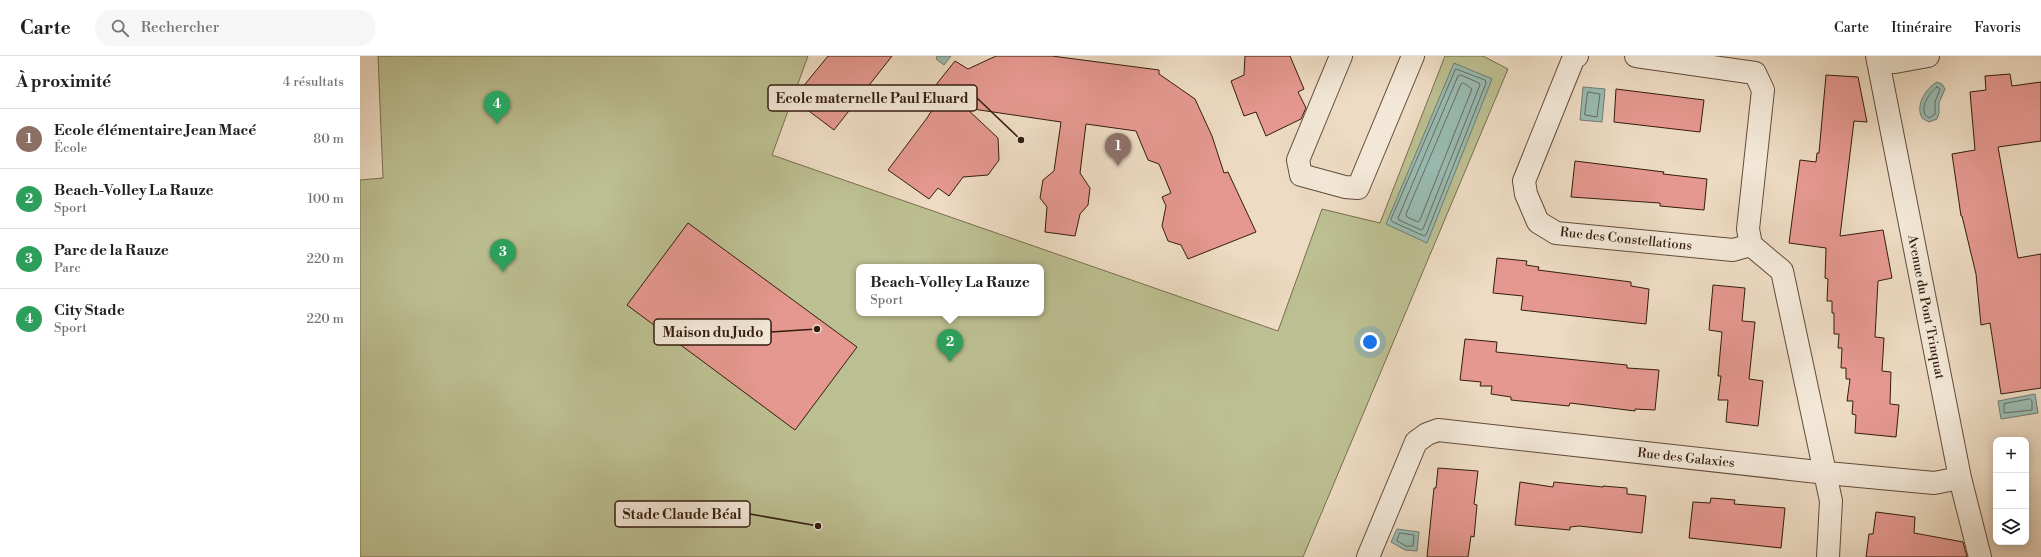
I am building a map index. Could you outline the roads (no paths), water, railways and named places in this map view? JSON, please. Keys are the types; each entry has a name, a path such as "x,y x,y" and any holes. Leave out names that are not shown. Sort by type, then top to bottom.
{"street":[{"path":"1341,56 1298,160 1301,175 1344,187 1358,188 1413,56"},
{"name":"Rue des Constellations","path":"1577,56 1574,57 1524,182 1526,194 1538,222 1556,233 1733,250 1751,245"},
{"path":"1636,56 1755,73 1763,90 1748,228 1751,245 1782,271 1827,474 1831,501 1828,557"},
{"path":"1878,59 1895,62 1928,56"},
{"name":"Avenue du Pont Trinquat","path":"1878,59 1960,478 1980,557"},
{"name":"Rue des Galaxies","path":"1368,557 1416,442 1427,434 1438,430 1827,474 1934,482 1960,478"}],"water":[{"path":"937,56 951,56 944,65 936,59"},
{"path":"1454,63 1492,79 1427,243 1386,224"},
{"path":"1937,82 1942,84 1945,89 1939,103 1939,113 1937,119 1929,122 1922,118 1920,113 1921,102 1929,88"},
{"path":"1583,87 1605,89 1602,122 1580,120"},
{"path":"2035,394 2038,413 2001,419 1998,401"},
{"path":"1397,529 1419,532 1417,551 1405,550 1391,542"}],"place":[{"name":"City Stade","path":"497,124"},
{"name":"Ecole maternelle Paul Eluard","path":"1021,140"},
{"name":"Ecole élémentaire Jean Macé","path":"1118,166"},
{"name":"Parc de la Rauze","path":"503,272"},
{"name":"Maison du Judo","path":"817,329"},
{"name":"Beach-Volley La Rauze","path":"950,362"},
{"name":"Stade Claude Béal","path":"818,526"}]}
